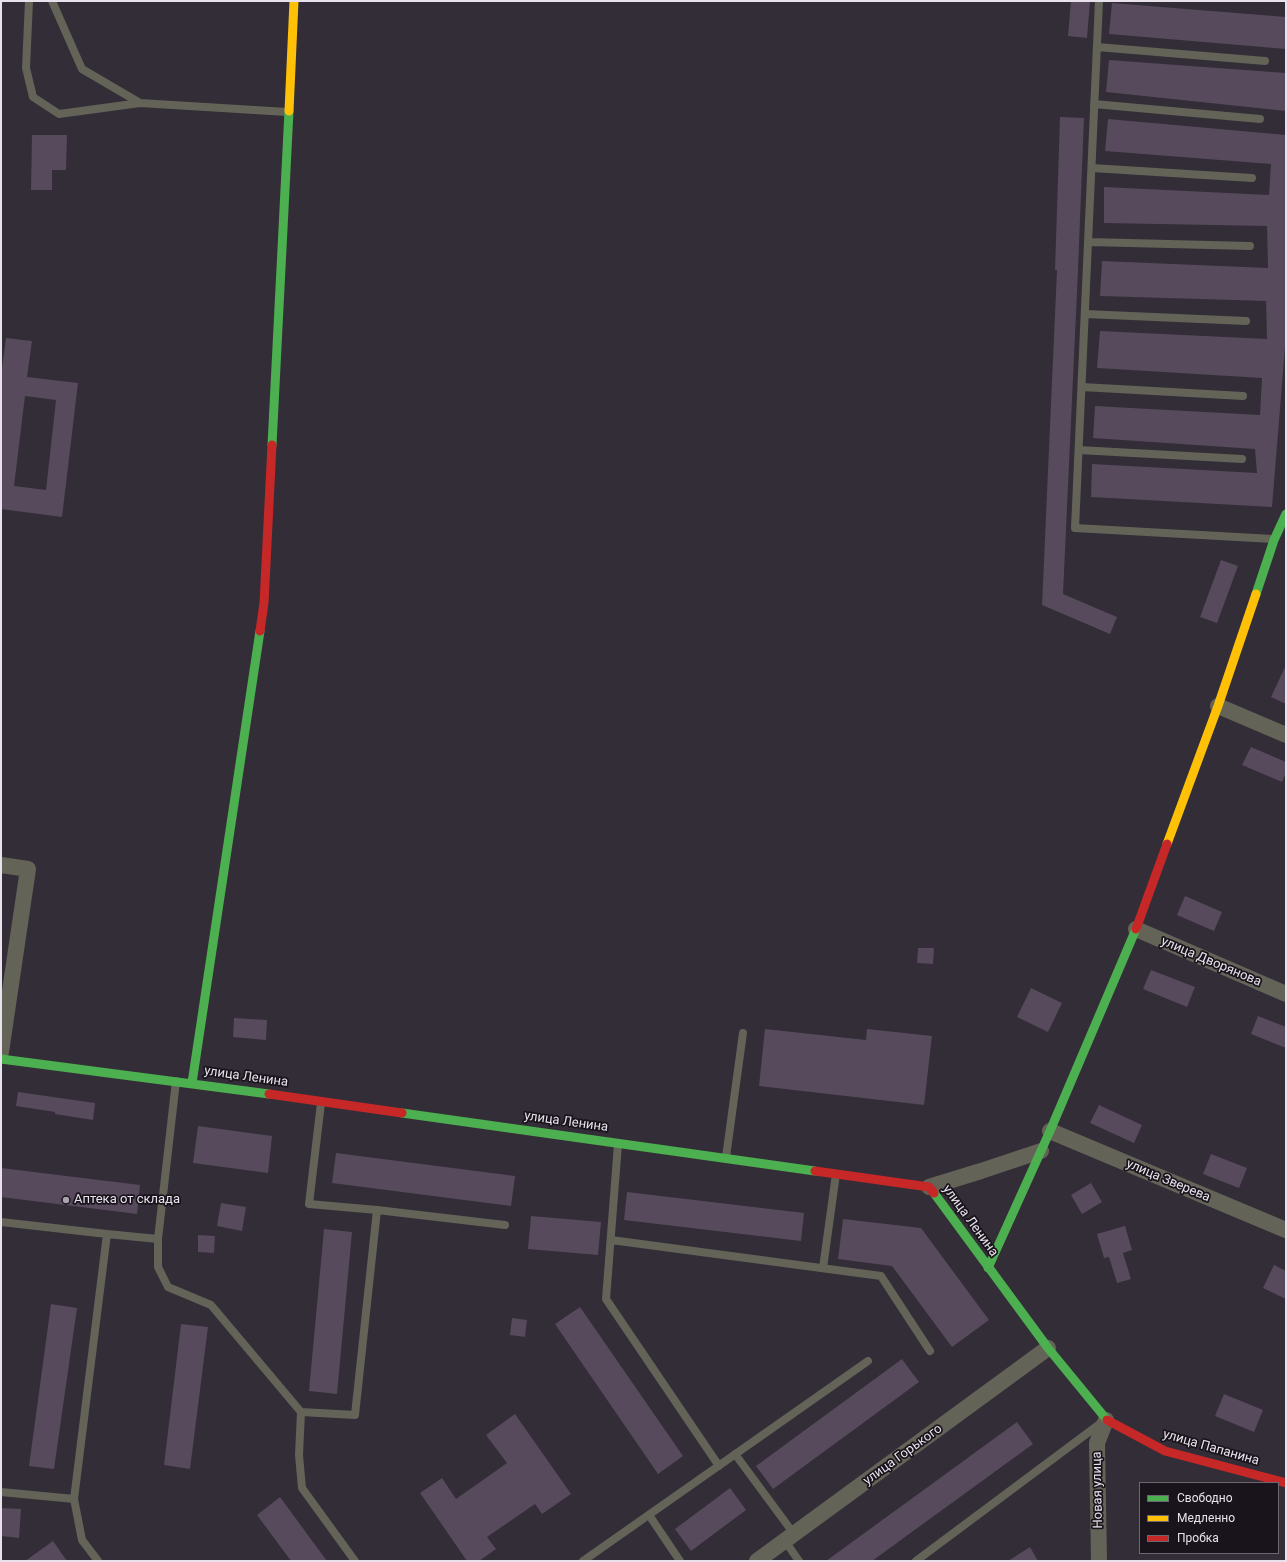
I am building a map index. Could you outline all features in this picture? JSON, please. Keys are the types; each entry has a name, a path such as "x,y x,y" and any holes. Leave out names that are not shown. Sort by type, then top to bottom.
{"street":[{"path":"192,1083 264,603 294,1"},
{"path":"988,1268 1050,1131 1136,929 1218,706 1274,540 1286,514"},
{"path":"1218,706 1286,735"},
{"path":"1,865 28,870 1,1052"},
{"name":"улица Дворянова","path":"1136,929 1286,994"},
{"name":"улица Ленина","path":"1,1059 176,1080 929,1187 1048,1348"},
{"name":"улица Зверева","path":"1050,1131 1286,1230"},
{"path":"929,1187 1041,1151"},
{"name":"улица Папанина","path":"1048,1348 1106,1420 1165,1451 1286,1483"},
{"name":"улица Горького","path":"757,1561 1048,1348"},
{"name":"Новая улица","path":"1099,1561 1097,1443 1106,1420"}],"lane":[{"path":"28,1 26,68 33,97 59,114 140,103 289,113"},
{"path":"52,1 82,69 140,103"},
{"path":"1099,1 1075,528 1274,540"},
{"path":"1097,47 1265,61"},
{"path":"1094,104 1260,119"},
{"path":"1092,168 1252,178"},
{"path":"1088,242 1250,246"},
{"path":"1085,314 1246,321"},
{"path":"1082,387 1243,396"},
{"path":"1079,450 1242,458"},
{"path":"726,1158 743,1033"},
{"path":"176,1080 158,1239 158,1267 168,1287 211,1305 301,1412 299,1455 302,1488 356,1561"},
{"path":"322,1101 310,1204 377,1210 505,1225"},
{"path":"618,1143 606,1300 719,1466"},
{"path":"823,1268 836,1174"},
{"path":"301,1412 355,1415 377,1210"},
{"path":"1,1222 158,1239"},
{"path":"98,1561 82,1540 74,1499 107,1234"},
{"path":"611,1240 881,1276 930,1351"},
{"path":"583,1561 868,1361"},
{"path":"916,1561 1106,1420"},
{"path":"735,1454 789,1538 799,1561"},
{"path":"1,1492 74,1499"},
{"path":"649,1515 680,1561"}],"building":[{"path":"1071,1 1090,1 1087,38 1068,36"},
{"path":"1112,3 1286,17 1286,49 1109,34"},
{"path":"1109,60 1286,73 1286,111 1106,92"},
{"path":"1060,117 1084,118 1063,594 1117,617 1110,634 1042,605 1057,270 1055,270"},
{"path":"1108,119 1286,135 1286,335 1272,507 1091,497 1092,464 1257,473 1255,449 1093,438 1095,406 1260,415 1262,378 1097,368 1100,331 1267,339 1266,301 1100,296 1102,261 1268,268 1267,226 1104,223 1104,187 1269,195 1271,164 1105,151"},
{"path":"32,135 67,135 66,170 52,170 52,190 31,190"},
{"path":"6,338 32,341 27,377 78,383 62,517 1,509 1,376","holes":["25,396 56,400 46,490 14,486"]},
{"path":"1221,560 1238,566 1217,623 1200,617"},
{"path":"1286,665 1286,704 1271,697"},
{"path":"1251,747 1286,762 1286,773 1282,782 1242,765"},
{"path":"1185,896 1222,912 1214,931 1177,915"},
{"path":"918,948 934,948 933,964 917,963"},
{"path":"1151,970 1195,987 1187,1007 1143,989"},
{"path":"1031,988 1062,1003 1048,1032 1017,1017"},
{"path":"1258,1016 1286,1027 1286,1048 1251,1034"},
{"path":"234,1018 267,1020 266,1040 233,1037"},
{"path":"765,1029 866,1040 867,1029 932,1036 924,1105 759,1086"},
{"path":"18,1092 95,1103 93,1120 16,1106"},
{"path":"1099,1105 1142,1125 1134,1143 1090,1123"},
{"path":"198,1126 272,1136 268,1173 193,1163"},
{"path":"336,1153 515,1176 511,1206 332,1183"},
{"path":"1211,1154 1247,1168 1239,1188 1203,1174"},
{"path":"1,1168 140,1185 137,1214 1,1197"},
{"path":"1091,1183 1102,1202 1082,1214 1071,1195"},
{"path":"627,1192 804,1213 801,1241 624,1220"},
{"path":"221,1203 246,1207 242,1231 217,1226"},
{"path":"531,1216 601,1222 598,1255 528,1249"},
{"path":"843,1219 921,1228 989,1320 952,1347 892,1266 838,1259"},
{"path":"1125,1226 1132,1250 1123,1253 1131,1279 1117,1283 1109,1257 1104,1258 1097,1234"},
{"path":"324,1229 352,1232 337,1394 309,1391"},
{"path":"198,1235 215,1236 214,1253 198,1252"},
{"path":"1274,1265 1286,1271 1286,1299 1263,1288"},
{"path":"51,1304 77,1308 54,1469 29,1466"},
{"path":"580,1307 683,1456 658,1474 555,1324"},
{"path":"512,1318 527,1320 525,1337 510,1335"},
{"path":"181,1324 208,1327 190,1469 164,1465"},
{"path":"902,1359 919,1382 773,1489 756,1466"},
{"path":"1224,1394 1263,1410 1254,1432 1215,1416"},
{"path":"515,1414 571,1494 542,1514 535,1504 487,1537 496,1549 479,1561 467,1561 420,1493 442,1478 456,1499 507,1463 486,1435"},
{"path":"1017,1422 1033,1444 872,1561 826,1561"},
{"path":"730,1488 746,1510 691,1551 675,1529"},
{"path":"280,1497 327,1561 291,1561 257,1515"},
{"path":"1,1508 21,1509 19,1538 1,1536"},
{"path":"53,1541 67,1561 25,1561"},
{"path":"1030,1547 1038,1561 1008,1561"}],"traffic: fast":[{"path":"272,445 289,111"},
{"path":"1256,594 1274,540 1286,514"},
{"path":"192,1083 260,631"},
{"path":"988,1268 1050,1131 1136,929"},
{"path":"1,1059 269,1094"},
{"path":"402,1113 815,1171"},
{"path":"934,1193 1048,1348 1107,1420"}],"traffic: slow":[{"path":"289,111 294,1"},
{"path":"1167,844 1218,706 1256,594"}],"traffic: jam":[{"path":"260,631 264,603 272,445"},
{"path":"1136,929 1167,844"},
{"path":"269,1094 402,1113"},
{"path":"815,1171 929,1187 934,1193"},
{"path":"1107,1420 1165,1451 1286,1483"}],"place":[{"name":"Аптека от склада","path":"66,1200"}]}
